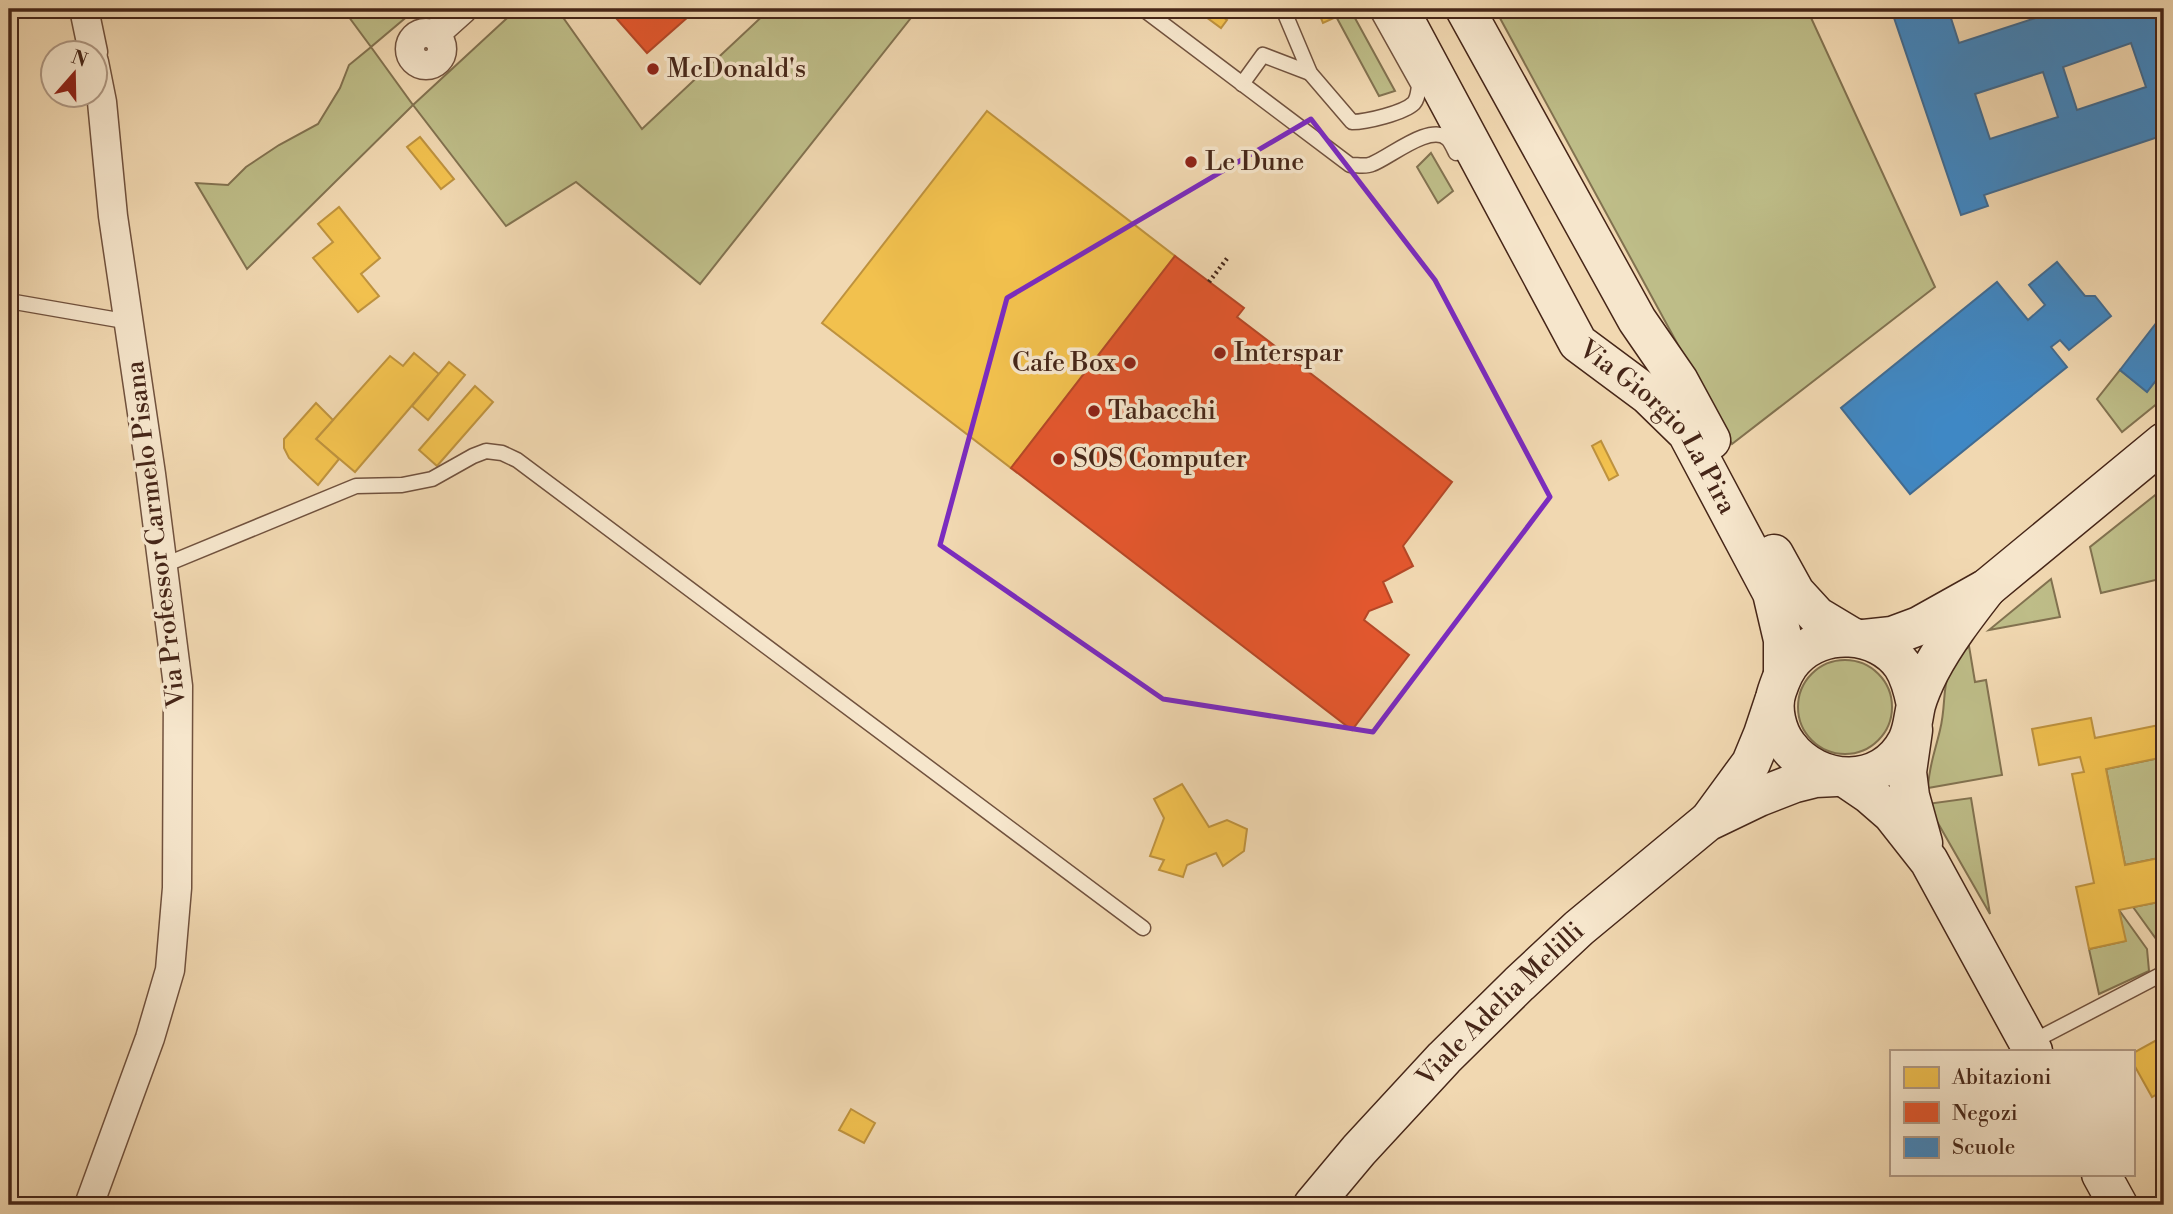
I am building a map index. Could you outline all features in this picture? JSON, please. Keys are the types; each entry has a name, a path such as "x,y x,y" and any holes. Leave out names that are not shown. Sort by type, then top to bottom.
{"main road":[{"name":"Via Giorgio La Pira","path":"1399,9 1578,343 1648,395 1687,433 1772,593 1783,640 1779,685"},
{"name":"Via Giorgio La Pira","path":"1465,9 1637,320 1679,381 1795,592 1817,616 1858,638"},
{"path":"1707,822 1751,763 1779,685 1796,657 1812,645 1832,638 1892,635 1919,626 1987,588 2164,442"},
{"path":"1707,822 1795,783 1815,778 1863,775 1880,769 1895,758 1906,743 1928,676 1944,645 1987,588"},
{"path":"1858,638 1884,649 1901,664 1911,683 1914,716 1907,772 1910,796 1929,862"},
{"path":"1779,685 1776,718 1783,740 1796,758 1815,770 1840,777 1869,794 1892,814 1929,862 2031,1048"},
{"name":"Viale Adelia Melilli","path":"1313,1205 1396,1109 1519,984 1579,928 1707,822"},
{"path":"2102,1176 2118,1205"}],"street":[{"path":"84,9 90,38"},
{"path":"434,35 463,9"},
{"name":"Via Professor Carmelo Pisana","path":"89,1205 150,1038 170,970 177,887 178,686 130,322 113,216 103,108"}],"lane":[{"path":"1283,9 1310,73 1353,122 1362,122 1404,109 1418,96 1419,86 1376,9"},
{"path":"1150,11 1350,165 1370,166 1420,137 1434,134 1448,139 1461,162"},
{"path":"1242,84 1264,55 1310,73"},
{"path":"1519,263 1565,321"},
{"path":"9,301 130,322"},
{"path":"162,566 356,486 402,485 432,479 486,451 502,453 517,460 1143,928"},
{"path":"2031,1048 2164,973"}],"path":[{"path":"1209,282 1228,256"}],"highlighted area":[{"path":"1311,119 1435,280 1550,497 1373,732 1163,699 940,545 1007,298"}],"shaded area":[{"path":"343,9 416,9 371,47"},
{"path":"517,9 557,9 642,129 770,9 918,9 700,284 576,182 506,226 413,105"},
{"path":"1332,9 1350,9 1395,91 1379,96"},
{"path":"1495,9 1807,9 1935,287 1732,444"},
{"path":"371,47 413,105 247,269 196,183 228,185 246,167 318,124 340,88 349,65"},
{"path":"1431,153 1453,191 1438,203 1417,167"},
{"path":"2120,370 2147,391 2164,370 2164,398 2122,432 2097,399"},
{"path":"2164,488 2164,578 2101,593 2090,547"},
{"path":"2051,579 2060,617 1989,630"},
{"path":"1969,646 1975,682 1986,680 2002,775 1928,788 1948,676"},
{"path":"1845,660 1863,663 1879,673 1889,689 1892,707 1889,725 1879,741 1863,751 1845,754 1827,751 1811,741 1801,725 1798,707 1801,689 1811,673 1827,663"},
{"path":"2164,757 2164,857 2125,865 2106,769"},
{"path":"1971,798 1990,914 1927,804"},
{"path":"2164,901 2164,939 2159,943 2133,907"},
{"path":"2119,910 2147,949 2149,971 2099,994 2089,949 2125,941"}],"building: Abitazioni":[{"path":"1206,9 1212,9 1227,20 1221,28 1202,14"},
{"path":"1317,9 1332,9 1336,17 1323,23"},
{"path":"987,111 1175,256 1011,468 822,323"},
{"path":"420,137 454,179 441,189 407,147"},
{"path":"339,207 380,258 361,274 379,296 358,312 313,258 333,242 318,224"},
{"path":"414,353 439,374 355,472 316,439 390,356 403,366"},
{"path":"449,362 465,375 428,420 412,406"},
{"path":"475,386 493,402 437,466 419,450"},
{"path":"316,403 333,420 316,439 339,459 318,485 289,458 284,448 284,439"},
{"path":"1601,441 1618,475 1609,480 1592,446"},
{"path":"2091,718 2095,738 2164,724 2164,757 2106,769 2125,865 2164,857 2164,901 2119,910 2126,941 2089,949 2076,887 2094,883 2072,774 2084,772 2080,757 2039,765 2032,729"},
{"path":"1182,784 1209,827 1227,820 1247,829 1244,851 1223,866 1216,853 1187,865 1183,877 1159,870 1164,860 1150,856 1164,818 1154,799"},
{"path":"2164,1036 2164,1090 2152,1097 2134,1065 2134,1052"},
{"path":"851,1109 875,1123 864,1143 839,1130"}],"building: Negozi":[{"path":"608,9 697,9 647,53"},
{"path":"1175,256 1244,308 1237,317 1452,482 1403,546 1413,566 1383,582 1392,602 1369,611 1364,620 1409,655 1352,730 1011,468"}],"building: Scuole":[{"path":"1891,9 1948,9 1959,43 2063,9 2164,9 2164,135 1984,195 1988,206 1961,215","holes":["2131,43 2146,87 2077,110 2063,67","2043,72 2058,117 1990,139 1975,94"]},
{"path":"2057,262 2085,296 2095,296 2111,316 2069,350 2060,340 2051,347 2067,367 1910,494 1841,408 1997,282 2028,320 2045,305 2029,285"},
{"path":"2164,313 2164,370 2147,392 2120,370"}],"place":[{"name":"McDonald's","path":"653,69"},
{"name":"Le Dune","path":"1191,162"},
{"name":"Interspar","path":"1220,353"},
{"name":"Cafe Box","path":"1130,363"},
{"name":"Tabacchi","path":"1094,411"},
{"name":"SOS Computer","path":"1059,459"}]}
